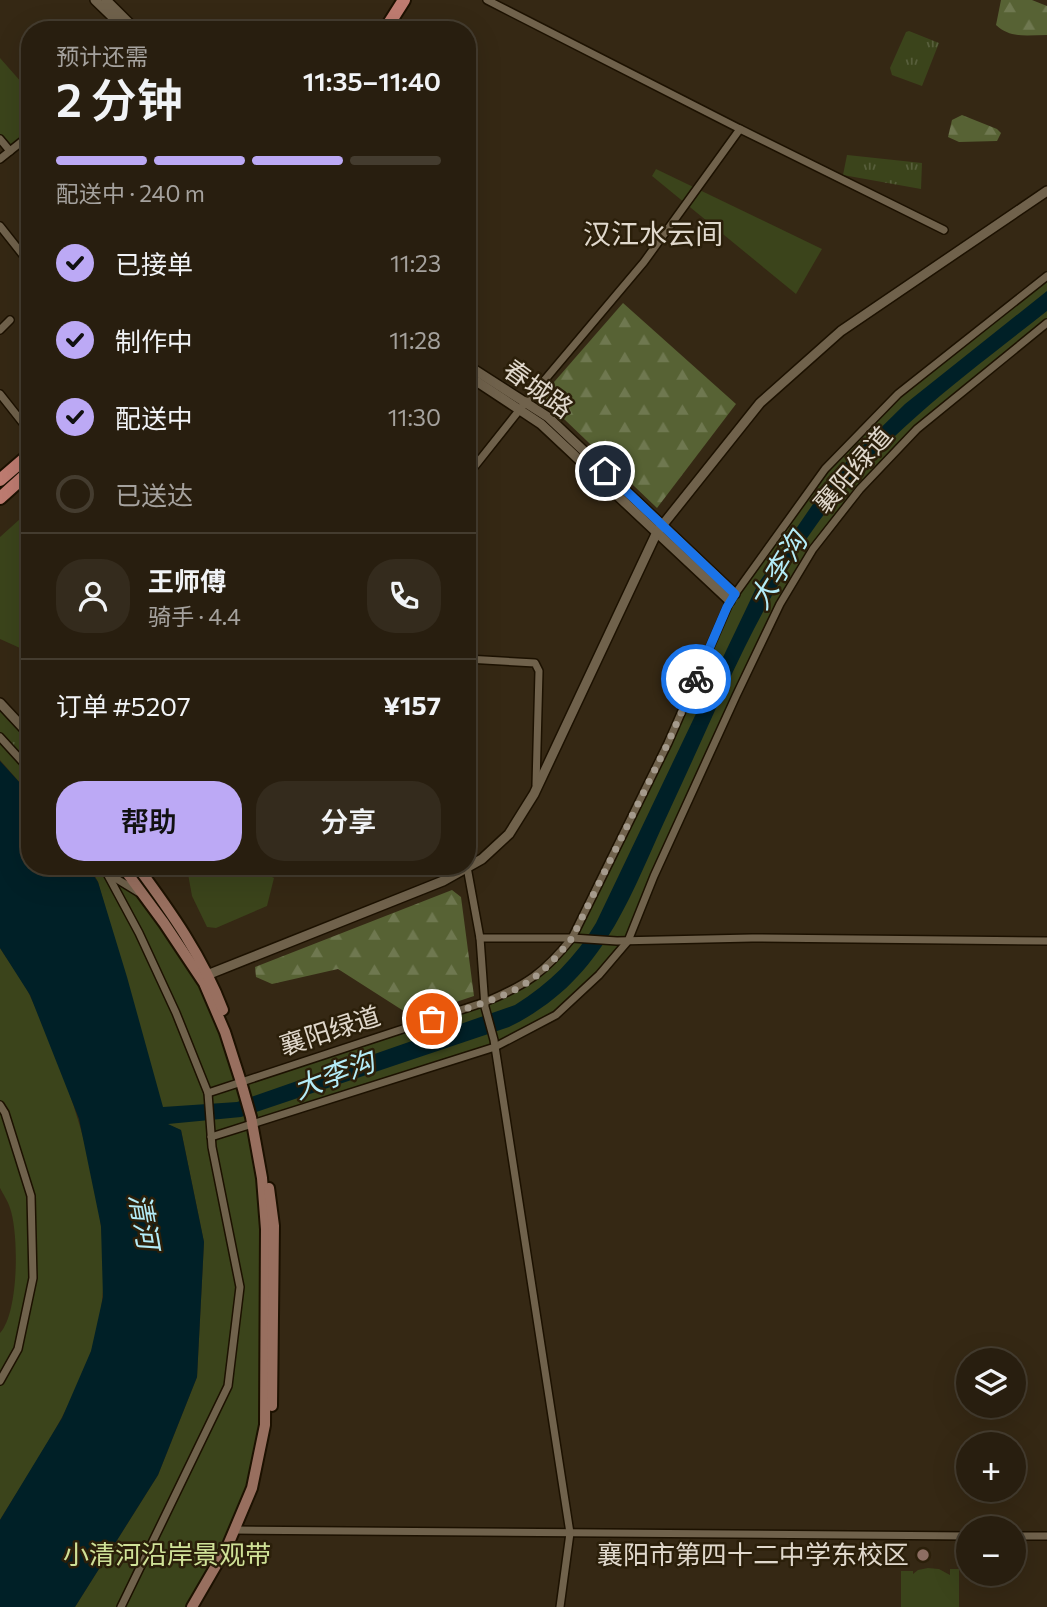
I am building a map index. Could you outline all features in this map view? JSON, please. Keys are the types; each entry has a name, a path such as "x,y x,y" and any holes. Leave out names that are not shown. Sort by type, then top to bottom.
{"main road":[{"path":"391,21 404,0"},
{"path":"399,21 412,0"},
{"path":"0,480 21,462"},
{"path":"0,498 21,479"},
{"path":"129,875 204,978"},
{"path":"144,875 175,918 204,978 245,1084 255,1120 266,1229 265,1425 252,1488 231,1553 200,1607"},
{"path":"192,1607 238,1530"}],"street":[{"path":"95,0 117,21"},
{"path":"106,0 127,21"},
{"path":"487,0 944,230"},
{"path":"476,465 644,262 740,129"},
{"path":"0,139 9,151"},
{"path":"0,159 21,142"},
{"path":"476,862 509,834 536,789 660,528 760,403 841,331 1047,191"},
{"path":"0,226 21,253"},
{"name":"襄阳绿道","path":"208,1097 485,1004 521,987 555,960 572,938 668,743 733,597 825,469 898,394 1047,276"},
{"path":"0,330 10,320"},
{"name":"襄阳绿道","path":"211,1135 495,1047 556,1015 599,975 628,941 654,876 780,604 813,549 860,489 917,429 1047,323"},
{"name":"春城路","path":"476,371 523,405 733,597"},
{"name":"春城路","path":"476,379 523,405"},
{"path":"0,394 21,421"},
{"path":"476,660 535,663 539,671 536,789"},
{"path":"0,703 21,725"},
{"path":"0,737 21,760"},
{"path":"108,875 176,1013 208,1097 211,1135 240,1287 229,1386 121,1607"},
{"path":"114,875 144,896"},
{"path":"204,978 453,875"},
{"path":"468,875 480,938 485,1004 495,1047 570,1533 560,1607"},
{"path":"480,938 628,941 752,938 1047,941"},
{"path":"0,1105 32,1196 33,1278 18,1349 0,1381"},
{"path":"238,1530 956,1535"},
{"path":"1026,1536 1047,1536"}],"green space":[{"path":"1001,0 1032,0 1047,6 1047,35 1020,35 996,25"},
{"path":"906,32 939,43 922,86 892,75 890,68"},
{"path":"0,58 21,82 21,142 10,151 0,139"},
{"path":"962,115 997,129 1001,133 997,141 959,142 948,137 952,120"},
{"path":"847,155 922,163 921,189 843,175"},
{"path":"656,169 822,249 796,294 652,176"},
{"path":"1047,277 1047,323 917,429 860,489 813,549 780,604 628,941 556,1015 495,1047 234,1130 257,1127 268,1425 248,1485 196,1607 75,1607 158,1475 197,1377 204,1242 181,1130 166,1124 94,875 128,875 204,983 241,1082 521,987 572,938 668,743 730,601 825,469 898,394"},
{"path":"623,303 736,404 657,508 541,397"},
{"path":"21,518 21,648 0,639 0,537"},
{"path":"0,703 21,726 21,784 0,760"},
{"path":"188,875 268,875 274,878 267,906 216,928 207,927 192,896"},
{"path":"452,890 461,897 474,996 410,1015 338,969 272,984 256,977 255,967"},
{"name":"小清河沿岸景观带","path":"0,948 31,998 65,1079 92,1172 104,1266 101,1310 91,1352 82,1375 50,1439 0,1520 0,1333 11,1309 16,1253 13,1220 0,1188"},
{"path":"939,1569 950,1575 950,1569 956,1569 959,1607 901,1607 901,1571 913,1571 913,1574 918,1570"}],"water":[{"path":"1047,291 1047,311 944,393 881,450 851,481 798,552 746,645 627,904 591,960 569,985 542,1008 509,1027 241,1117 168,1124 181,1130 204,1242 197,1377 158,1475 75,1607 0,1607 0,1520 62,1418 91,1351 103,1297 101,1226 79,1119 30,995 0,948 0,761 21,784 21,875 93,875 98,882 163,1107 237,1102 515,1005 561,969 596,923 758,584 833,475 905,404"}],"way so far":[{"path":"432,1019 521,987 555,960 572,938 668,743 696,679"}],"place":[{"name":"襄阳市第四十二中学东校区","path":"923,1555"}],"district":[{"name":"汉江水云间","path":"653,234"}],"route":[{"path":"605,471 735,594 696,679"}],"water label":[{"name":"大李沟","path":"778,570"},
{"name":"大李沟","path":"334,1075"},
{"name":"清河","path":"144,1221"}]}
